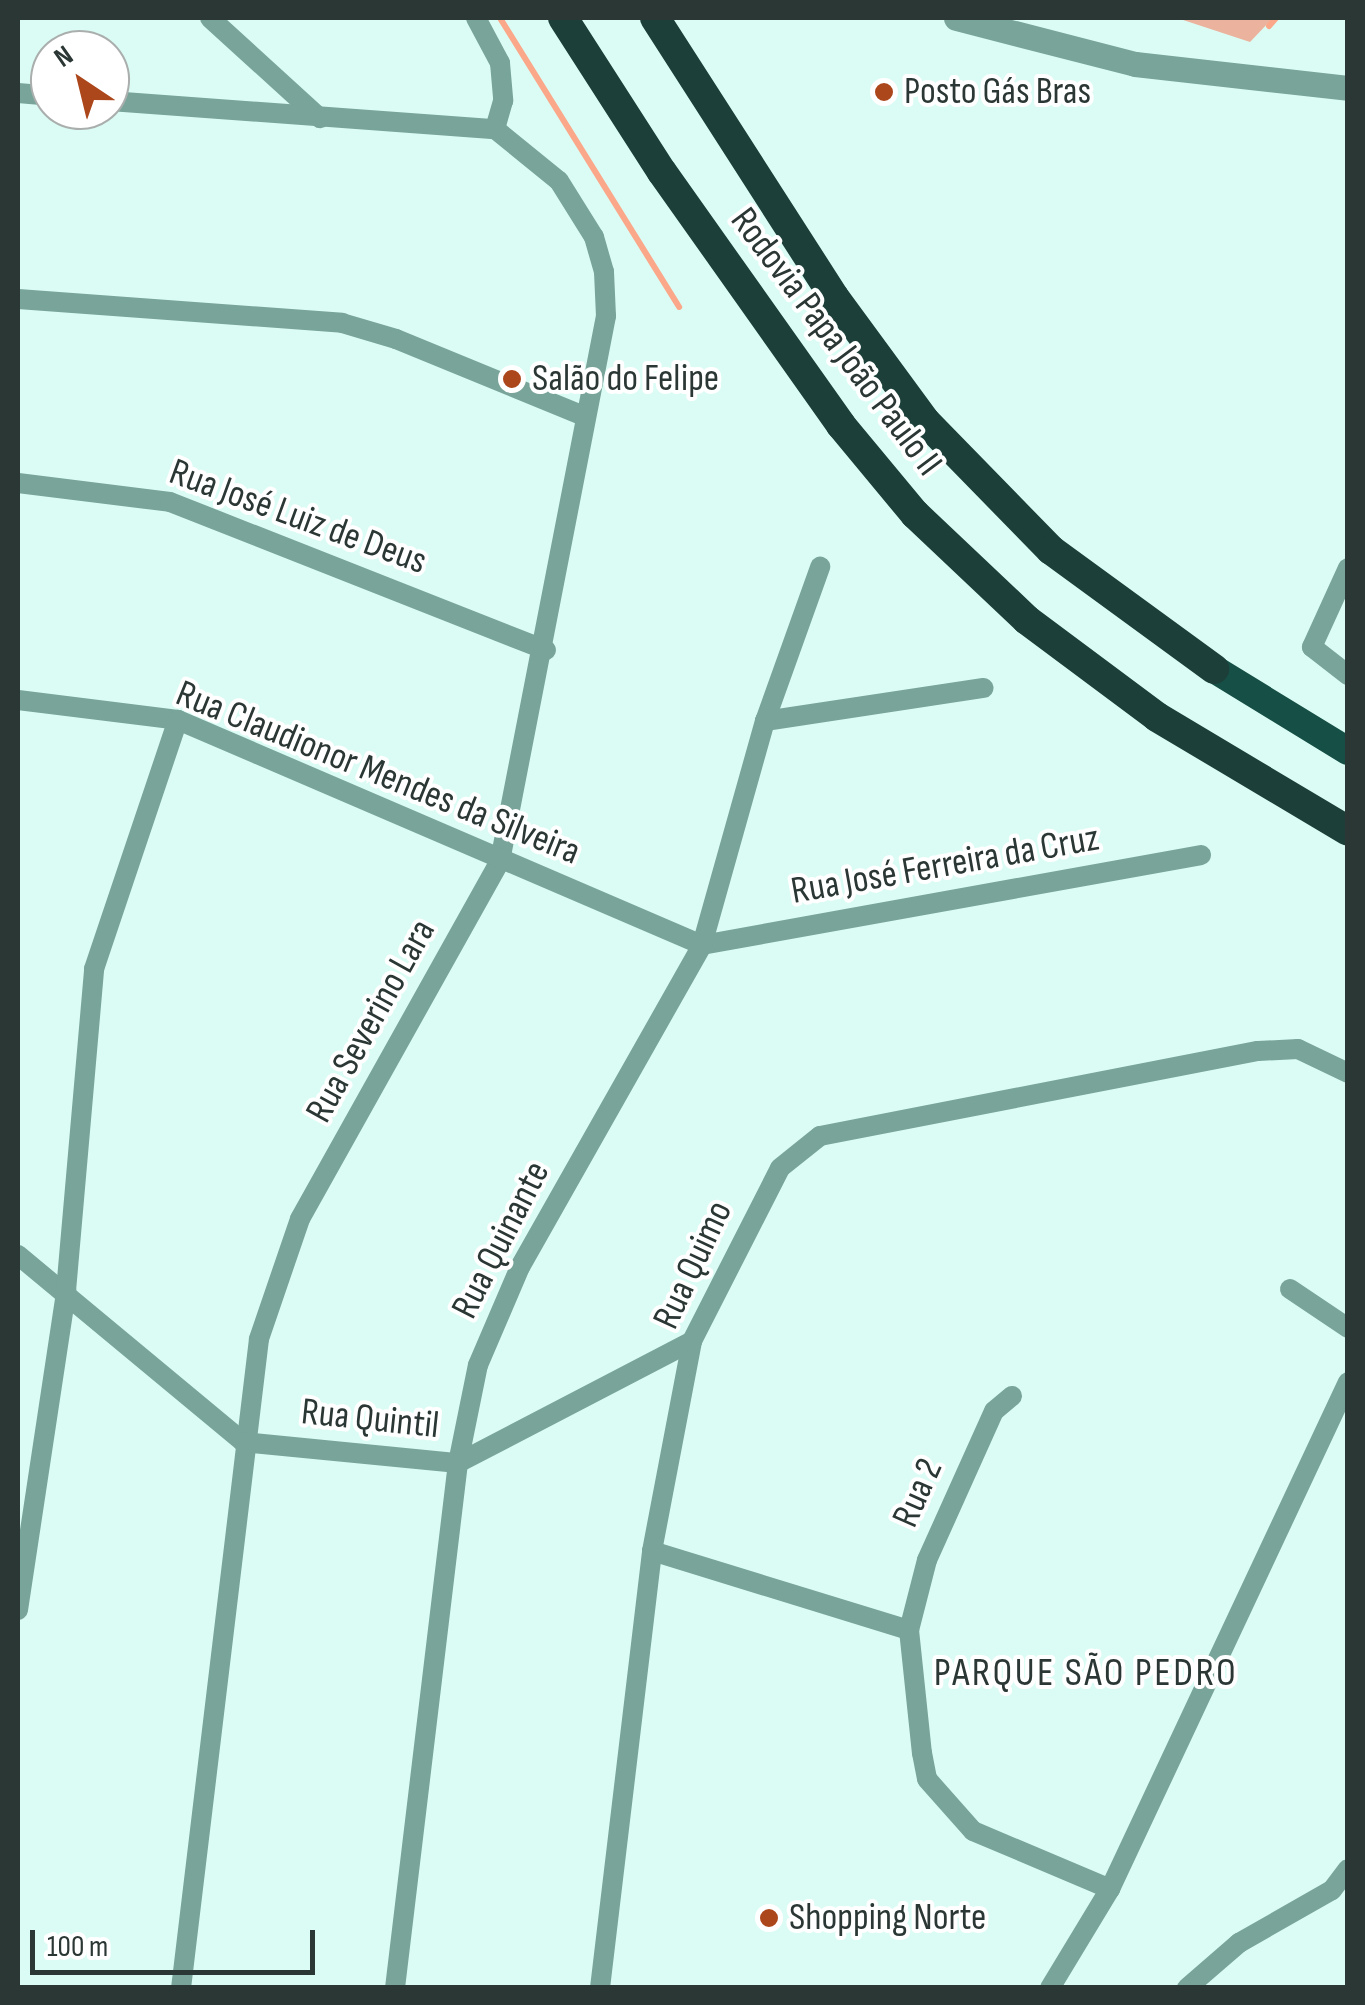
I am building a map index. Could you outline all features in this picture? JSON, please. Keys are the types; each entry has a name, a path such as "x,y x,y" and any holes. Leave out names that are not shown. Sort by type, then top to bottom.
{"highway":[{"name":"Rodovia Papa João Paulo II","path":"563,18 662,172 840,426 915,514 1026,620 1142,706 1348,831"},
{"name":"Rodovia Papa João Paulo II","path":"655,18 834,297 925,421 1051,550 1214,669"},
{"path":"1214,669 1274,686 1348,729"},
{"path":"1214,669 1348,751"}],"street":[{"path":"210,18 320,118"},
{"path":"130,103 495,129 502,101 500,63 476,18"},
{"path":"956,18 1134,64 1348,88"},
{"name":"Rua Severino Lara","path":"181,1988 244,1442 260,1339 300,1219 500,861 546,650 606,316 604,272 594,237 558,181 495,129"},
{"path":"18,299 342,324 396,339 586,417"},
{"name":"Rua José Luiz de Deus","path":"18,483 170,502 546,650"},
{"name":"Rua Quinante","path":"395,1988 458,1463 478,1365 520,1267 702,944 766,721 820,567"},
{"path":"1348,568 1312,647 1348,676"},
{"path":"766,721 984,688"},
{"name":"Rua Claudionor Mendes da Silveira","path":"18,700 178,720 500,861 702,944"},
{"path":"18,1610 66,1291 94,969 178,720"},
{"name":"Rua José Ferreira da Cruz","path":"702,944 1200,855"},
{"name":"Rua Quimo","path":"600,1988 652,1551 692,1341 780,1168 820,1136 1298,1049 1348,1073"},
{"name":"Rua Quintil","path":"18,1255 244,1442 458,1463 692,1341"},
{"path":"1290,1289 1348,1328"},
{"path":"1050,1988 1110,1888 1348,1382"},
{"name":"Rua 2","path":"1012,1396 994,1410 926,1560 910,1630 927,1779 973,1831 1110,1888"},
{"path":"652,1551 910,1630"},
{"path":"1187,1988 1240,1942 1332,1890 1348,1869"}],"shaded area":[{"path":"1177,18 1273,18 1250,42"}],"waterway":[{"path":"500,18 679,307"},
{"path":"1269,26 1276,18"}],"place":[{"name":"Posto Gás Bras","path":"884,92"},
{"name":"Salão do Felipe","path":"512,379"},
{"name":"Shopping Norte","path":"769,1918"}],"district":[{"name":"PARQUE SÃO PEDRO","path":"1086,1673"}]}
